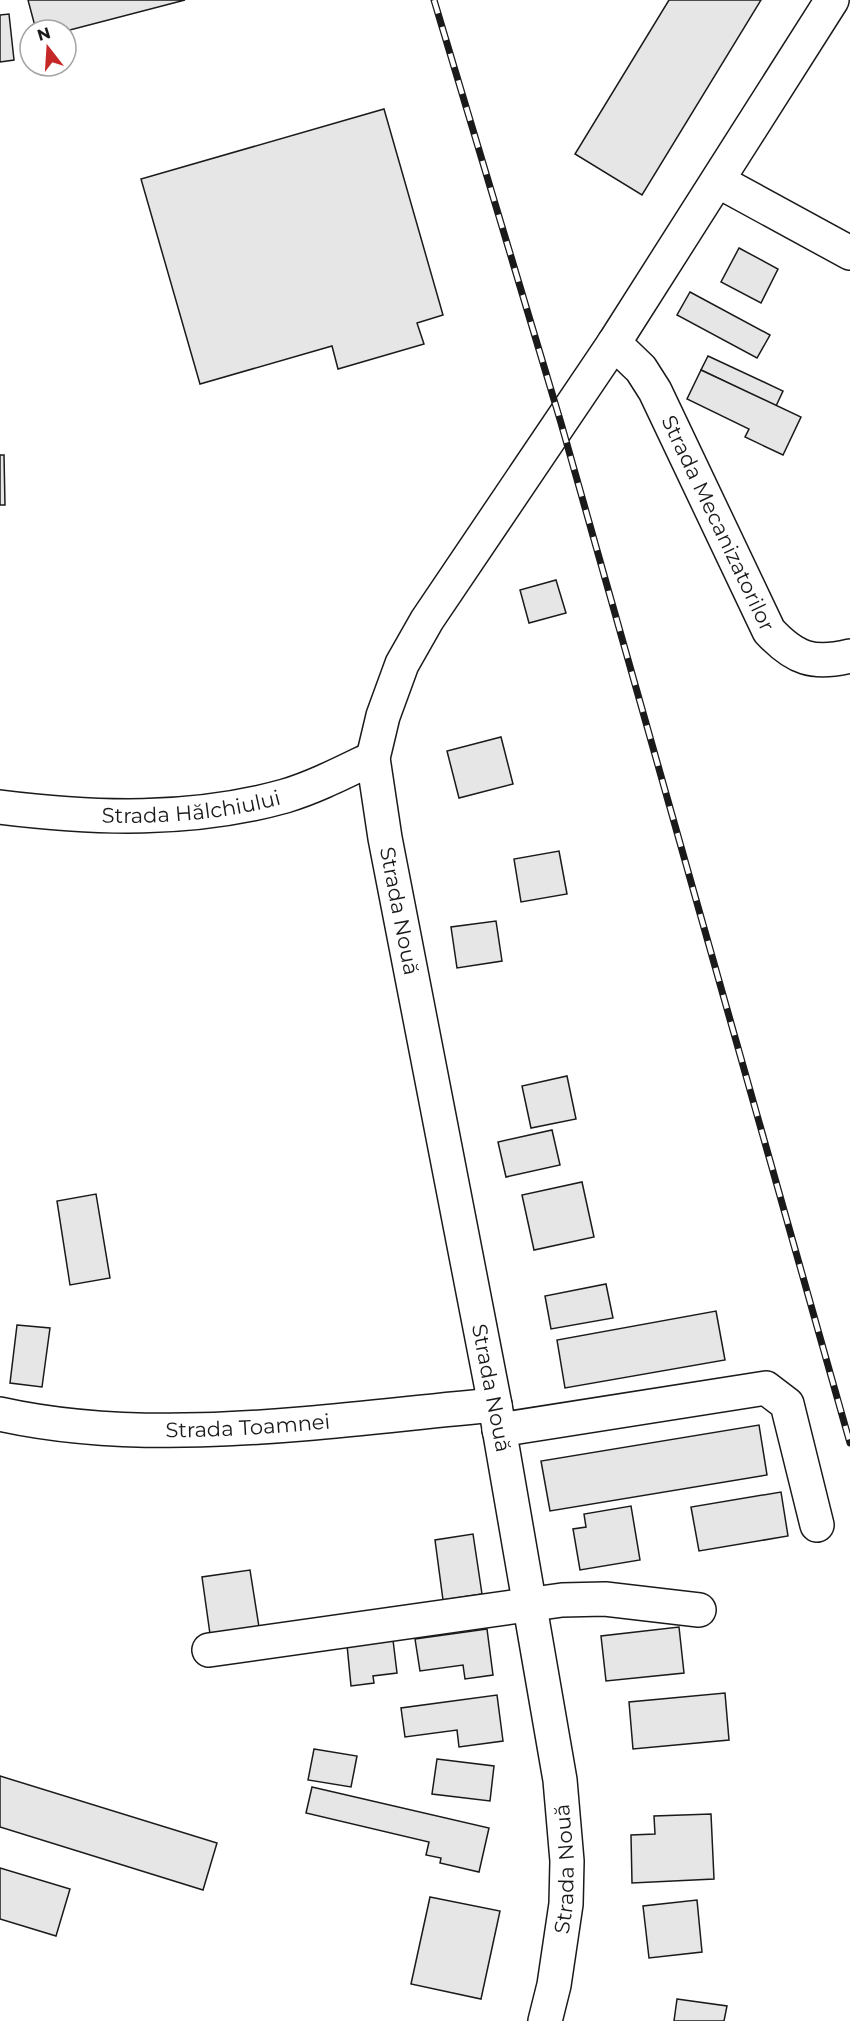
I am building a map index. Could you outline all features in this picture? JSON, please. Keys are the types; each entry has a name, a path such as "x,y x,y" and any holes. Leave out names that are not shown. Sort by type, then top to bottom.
{"main road":[{"path":"373,758 383,716 402,664 427,620 614,344 832,0"},
{"path":"718,181 847,250"},
{"name":"Strada Mecanizatorilor","path":"614,344 641,369 656,391 769,631 785,649 808,660 829,661 850,656"},
{"name":"Strada Hălchiului","path":"0,807 50,813 136,816 228,810 286,796 373,758"},
{"name":"Strada Nouă","path":"373,758 390,861 497,1417 560,1780 567,1861 562,1940 545,2021"},
{"name":"Strada Toamnei","path":"0,1414 61,1426 196,1430 497,1417 765,1388 787,1404 817,1525"},
{"path":"209,1650 530,1604 605,1599 699,1611"}],"building":[{"path":"28,0 185,0 78,28 78,18 33,18"},
{"path":"669,0 761,0 642,195 575,154"},
{"path":"9,14 14,60 0,62 0,15"},
{"path":"384,109 443,315 417,323 424,344 338,369 332,346 200,384 141,179"},
{"path":"739,248 778,269 761,303 721,282"},
{"path":"690,292 770,335 757,358 677,315"},
{"path":"708,356 783,391 776,406 701,370"},
{"path":"701,370 801,417 783,455 745,437 749,429 687,399"},
{"path":"0,455 4,455 5,505 0,505"},
{"path":"556,580 566,613 529,623 520,590"},
{"path":"501,737 513,784 459,798 447,751"},
{"path":"559,851 567,894 521,902 514,859"},
{"path":"496,921 502,961 457,968 451,927"},
{"path":"567,1076 576,1119 531,1128 522,1086"},
{"path":"552,1130 560,1165 506,1177 498,1142"},
{"path":"582,1182 594,1237 534,1250 522,1195"},
{"path":"96,1194 110,1278 70,1285 57,1201"},
{"path":"606,1284 613,1318 551,1329 545,1296"},
{"path":"716,1311 725,1360 565,1388 557,1340"},
{"path":"17,1325 50,1328 42,1387 10,1383"},
{"path":"759,1425 767,1475 550,1511 541,1461"},
{"path":"781,1492 788,1536 699,1551 691,1507"},
{"path":"631,1506 640,1560 580,1570 573,1529 586,1527 584,1514"},
{"path":"473,1534 482,1594 443,1600 435,1540"},
{"path":"250,1570 259,1627 210,1634 202,1577"},
{"path":"679,1627 684,1673 606,1681 601,1636"},
{"path":"487,1629 493,1675 465,1679 463,1665 420,1671 415,1639"},
{"path":"393,1640 397,1673 373,1676 374,1683 351,1686 347,1645"},
{"path":"725,1693 729,1740 633,1749 629,1702"},
{"path":"497,1695 503,1741 459,1747 457,1730 405,1737 401,1708"},
{"path":"314,1749 357,1756 351,1787 308,1780"},
{"path":"437,1759 494,1766 490,1801 432,1794"},
{"path":"0,1776 217,1843 203,1890 0,1827"},
{"path":"312,1787 489,1828 479,1872 440,1863 441,1858 426,1855 429,1842 306,1813"},
{"path":"711,1814 714,1879 632,1883 631,1835 655,1834 654,1816"},
{"path":"0,1868 70,1889 56,1936 0,1919"},
{"path":"430,1897 500,1911 481,1999 411,1984"},
{"path":"697,1900 702,1952 649,1958 643,1906"},
{"path":"677,1999 727,2006 724,2021 674,2021"}],"railway":[{"path":"434,0 561,423 850,1443"}]}
